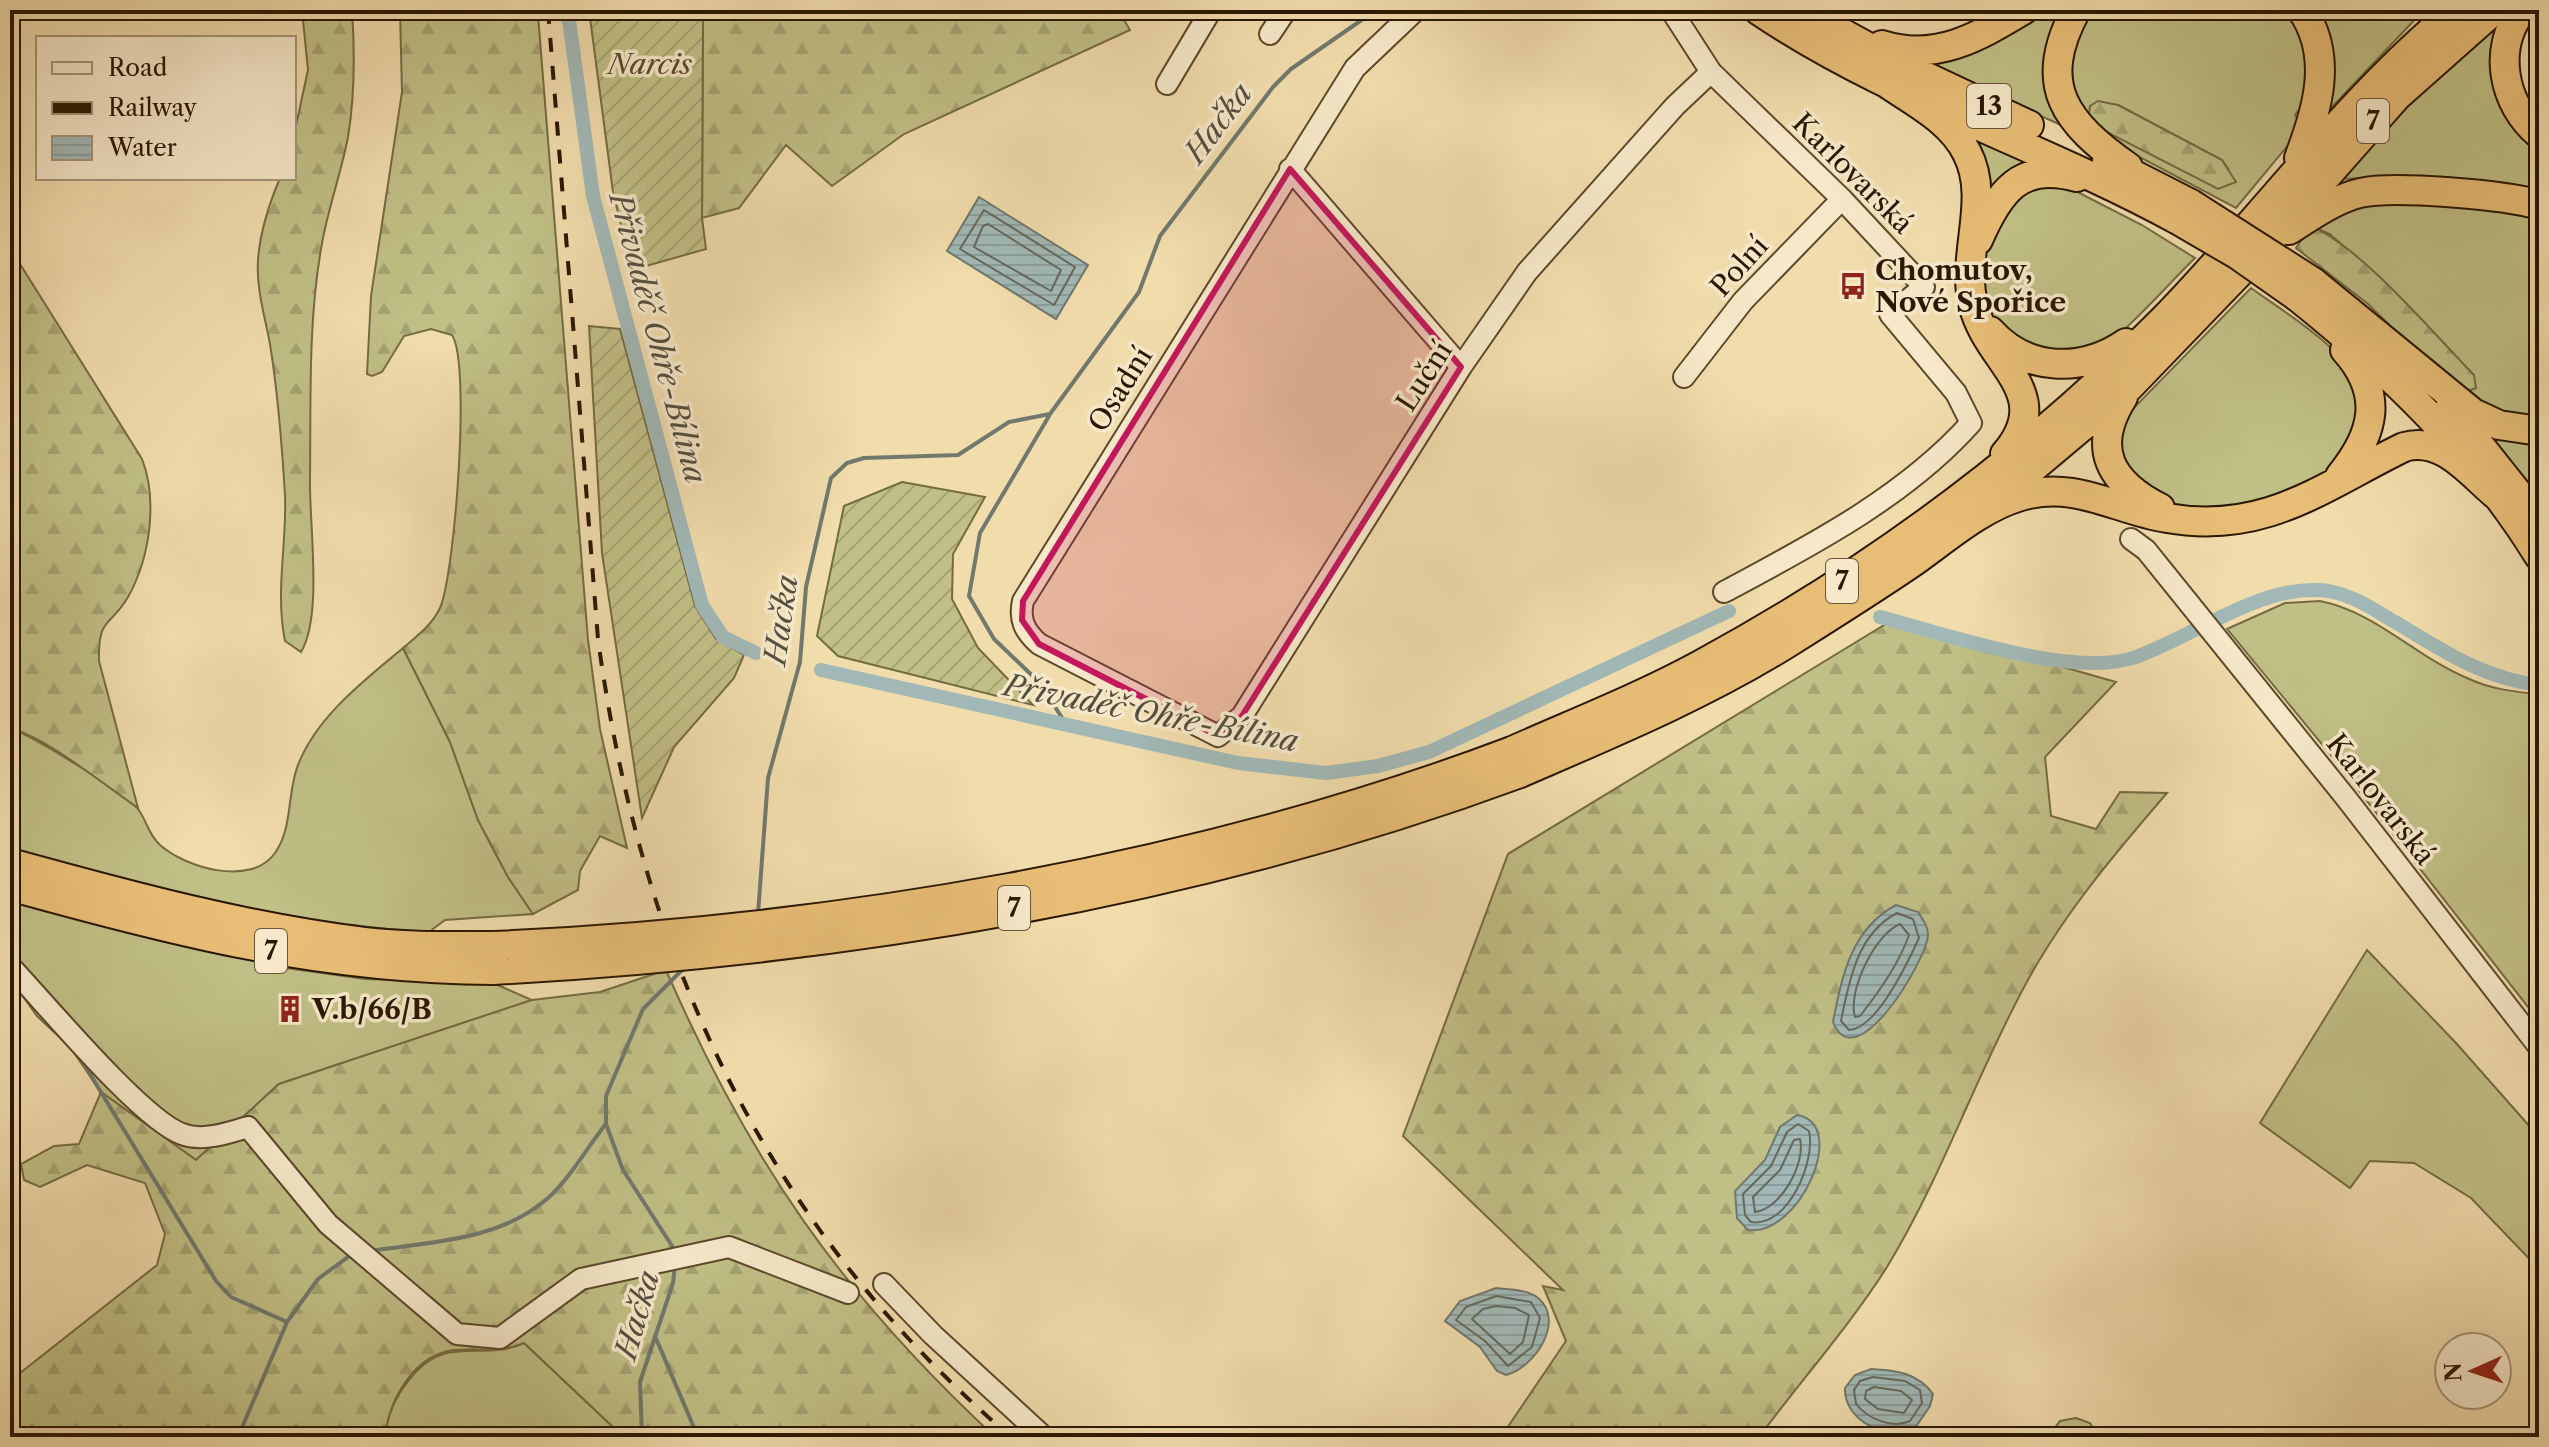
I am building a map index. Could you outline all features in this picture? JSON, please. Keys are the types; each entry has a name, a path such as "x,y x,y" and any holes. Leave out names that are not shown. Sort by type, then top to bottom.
{"highway":[{"name":"13","path":"1758,10 1841,61 1885,82 2134,184"},
{"name":"13","path":"1800,10 2185,212 2238,255 2306,290 2411,365 2480,442 2539,520"},
{"path":"1834,30 1895,49 1925,52 1953,47 2023,10"},
{"path":"2076,10 2065,31 2059,56 2063,100 2082,132 2134,184"},
{"path":"2292,177 2315,116 2320,82 2318,47 2302,10"},
{"name":"7","path":"1516,762 1753,635 1902,541 1978,485 2036,438 2167,316 2378,81 2456,10"},
{"name":"7","path":"10,886 57,888 290,931 493,958 907,905 1152,857 1516,762 1652,716 1778,649 1965,525 2129,387 2265,246 2397,96 2494,10"},
{"path":"2522,10 2507,39 2506,85 2517,109 2539,134"},
{"path":"1885,82 1946,125 1972,163 1976,188 1971,291 1986,339 2022,390 2027,407 2020,436 1978,485"},
{"path":"2134,184 2060,172 2043,171 2024,176 2006,191 1987,221 1974,252 1971,291 1986,326 2006,346 2031,359 2059,365 2101,358 2167,316"},
{"path":"2265,246 2339,200 2360,193 2381,190 2489,197 2539,205"},
{"name":"13","path":"2306,290 2413,399 2495,494 2539,556"},
{"path":"2306,290 2352,358 2368,389 2370,426 2364,444 2332,485"},
{"path":"2411,365 2473,413 2499,425 2539,431"},
{"path":"2129,387 2108,426 2107,452 2112,467 2127,486 2154,505 2171,514 2206,522"},
{"path":"1965,525 2006,501 2052,490 2083,493 2154,516 2206,522 2273,513 2404,447 2420,444 2445,451 2495,494"},
{"name":"7","path":"10,863 57,888"}],"street":[{"path":"1167,84 1211,10"},
{"path":"1270,34 1286,10"},
{"name":"Osadní","path":"1218,736 1039,644 1028,634 1021,611 1039,575 1355,68 1416,10"},
{"name":"Karlovarská","path":"1671,10 1711,72 1842,199 1924,287 1890,314 1956,393 1971,423 1951,446 1859,513 1724,592"},
{"name":"Luční","path":"1218,736 1242,716 1461,367 1527,272 1675,106 1711,72"},
{"path":"1290,169 1461,367"},
{"name":"Polní","path":"1684,377 1743,301 1842,199"},
{"name":"Karlovarská","path":"2131,539 2146,550 2346,798 2539,1047"},
{"path":"10,966 148,1112 183,1135 221,1136 248,1127 328,1224 457,1334 500,1338 581,1279 729,1247 848,1293"},
{"path":"884,1284 933,1335 1044,1437"}],"highlighted area":[{"path":"1290,169 1461,367 1242,716 1218,736 1039,644 1022,620 1023,601"}],"green space":[{"path":"302,10 352,10 354,58 348,137 324,235 314,306 310,478 313,593 308,636 301,652 285,641 282,623 283,457 273,363 258,271 263,228 279,180 296,180 296,126 308,70"},
{"path":"400,10 534,10 538,15 588,640 600,729 627,848 600,836 580,871 578,890 533,914 508,877 478,820 450,742 403,648 433,620 446,588 461,425 458,353 452,335 431,329 404,336 382,372 372,376 367,374 371,296 402,92"},
{"name":"Narcis","path":"589,10 703,10 702,218 706,249 632,270 613,192"},
{"path":"703,10 1118,10 1130,30 904,134 832,186 786,145 739,208 702,218"},
{"path":"2045,10 2062,10 2049,98 2059,124 1919,62 1971,51"},
{"path":"2086,10 2288,10 2304,41 2309,96 2295,115 2299,121 2294,138 2236,208 2096,134 2067,77","holes":["2118,105 2222,160 2227,167 2090,106"]},
{"path":"2314,10 2424,10 2329,110"},
{"path":"2501,21 2534,145 2539,148 2539,192 2388,177 2341,179 2423,90"},
{"path":"2098,101 2118,105 2222,160 2236,182 2218,189 2097,127 2089,114 2090,106"},
{"path":"1960,129 2038,162 1982,211"},
{"path":"2058,182 2142,225 2195,258 2114,338 2105,344 2072,352 2036,347 2005,330 1992,318 1984,302 1981,278 1987,245 2022,190"},
{"path":"2382,198 2539,214 2539,423 2477,406 2342,245 2330,234 2311,226"},
{"path":"2311,226 2352,253 2396,293 2474,375 2476,388 2460,394 2368,304 2296,248"},
{"path":"10,248 142,459 147,475 149,529 142,565 122,607 103,629 99,647 99,661 138,808 56,750 23,732 10,729"},
{"path":"2251,288 2338,355 2354,380 2360,425 2326,477 2226,512 2175,505 2145,488 2116,450 2123,419"},
{"path":"589,326 620,329 695,606 716,639 744,655 734,678 674,747 642,818 602,553"},
{"path":"2483,427 2539,440 2539,500 2491,437"},
{"path":"902,482 985,497 953,554 952,599 978,648 1033,705 838,656 817,636 844,506"},
{"path":"2320,601 2359,615 2430,659 2476,682 2539,694 2539,1021 2335,760 2227,629 2285,603"},
{"path":"1894,619 2116,682 2045,757 2051,816 2096,829 2120,792 2167,793 2093,882 2059,929 2010,1014 1926,1196 1887,1267 1759,1437 1501,1437 1566,1341 1543,1286 1563,1290 1403,1136 1508,854"},
{"path":"403,648 450,742 478,820 508,877 533,914 445,920 429,932 336,923 245,907 64,863 40,909 286,968 365,979 493,983 532,1000 279,1084 196,1160 101,1092 70,1047 37,1016 10,978 10,729 55,752 130,802 138,809 156,841 171,853 201,867 235,871 251,869 264,863 281,843 298,765 317,731 343,700"},
{"path":"2367,950 2456,1043 2539,1137 2539,1269 2471,1198 2414,1163 2370,1161 2350,1188 2260,1123"},
{"path":"666,970 731,1104 804,1222 891,1331 995,1437 614,1437 612,1426 524,1343 498,1349 455,1350 427,1360 398,1394 385,1437 10,1437 10,1381 157,1265 165,1234 145,1183 87,1165 40,1187 24,1180 21,1164 54,1146 79,1144 101,1092 196,1160 279,1084 532,1000 600,992"},
{"path":"524,1343 612,1426 614,1437 385,1437 396,1400 422,1365 450,1352 493,1350"},
{"path":"2076,1418 2090,1423 2099,1437 2048,1437 2060,1421"}],"water":[{"path":"979,197 1088,265 1056,319 947,251"},
{"path":"1896,905 1918,912 1928,932 1925,948 1889,1009 1873,1026 1857,1036 1844,1036 1833,1022 1851,955 1868,927"},
{"path":"1797,1115 1812,1123 1819,1138 1812,1178 1785,1216 1767,1227 1748,1230 1737,1218 1735,1191 1765,1160 1780,1127"},
{"path":"1496,1288 1534,1295 1546,1308 1549,1319 1548,1331 1536,1354 1517,1371 1506,1375 1497,1371 1480,1347 1445,1321 1460,1301"},
{"path":"1871,1369 1906,1374 1920,1381 1933,1394 1930,1406 1915,1428 1892,1432 1880,1430 1859,1419 1851,1410 1845,1388 1855,1375"}],"waterway":[{"name":"Přivaděč Ohře-Bílina","path":"560,10 569,20 593,196 702,605 723,637 756,653"},
{"name":"Hačka","path":"758,914 768,778 800,662 806,587 831,478 847,463 864,458 958,455 1009,422 1050,414 1139,292 1160,236 1273,87 1291,69 1376,10"},
{"path":"1049,416 980,533 969,596 994,639 1039,682 1066,724"},
{"name":"Přivaděč Ohře-Bílina","path":"1880,617 2009,652 2079,662 2110,662 2136,657 2272,596 2295,591 2329,591 2358,601 2482,670 2539,685"},
{"name":"Přivaděč Ohře-Bílina","path":"821,670 1238,763 1326,773 1378,766 1429,752 1729,611"},
{"path":"10,943 14,949"},
{"name":"Hačka","path":"676,1252 623,1170 606,1124 606,1096 643,1009 681,971 688,968"},
{"path":"79,1056 216,1281 231,1297 287,1322 318,1279 352,1254"},
{"path":"369,1251 463,1237 508,1223 529,1212 564,1181 605,1125"},
{"name":"Hačka","path":"642,1437 640,1382 673,1283 675,1265"},
{"path":"238,1437 287,1322"},
{"path":"655,1336 698,1437"}],"railway":[{"path":"548,10 598,639 618,756 646,868 682,976 728,1078 783,1176 848,1268 924,1355 1011,1437"}],"place":[{"name":"Chomutov, Nové Spořice","path":"1853,286"},
{"name":"V.b/66/B","path":"290,1009"}]}
